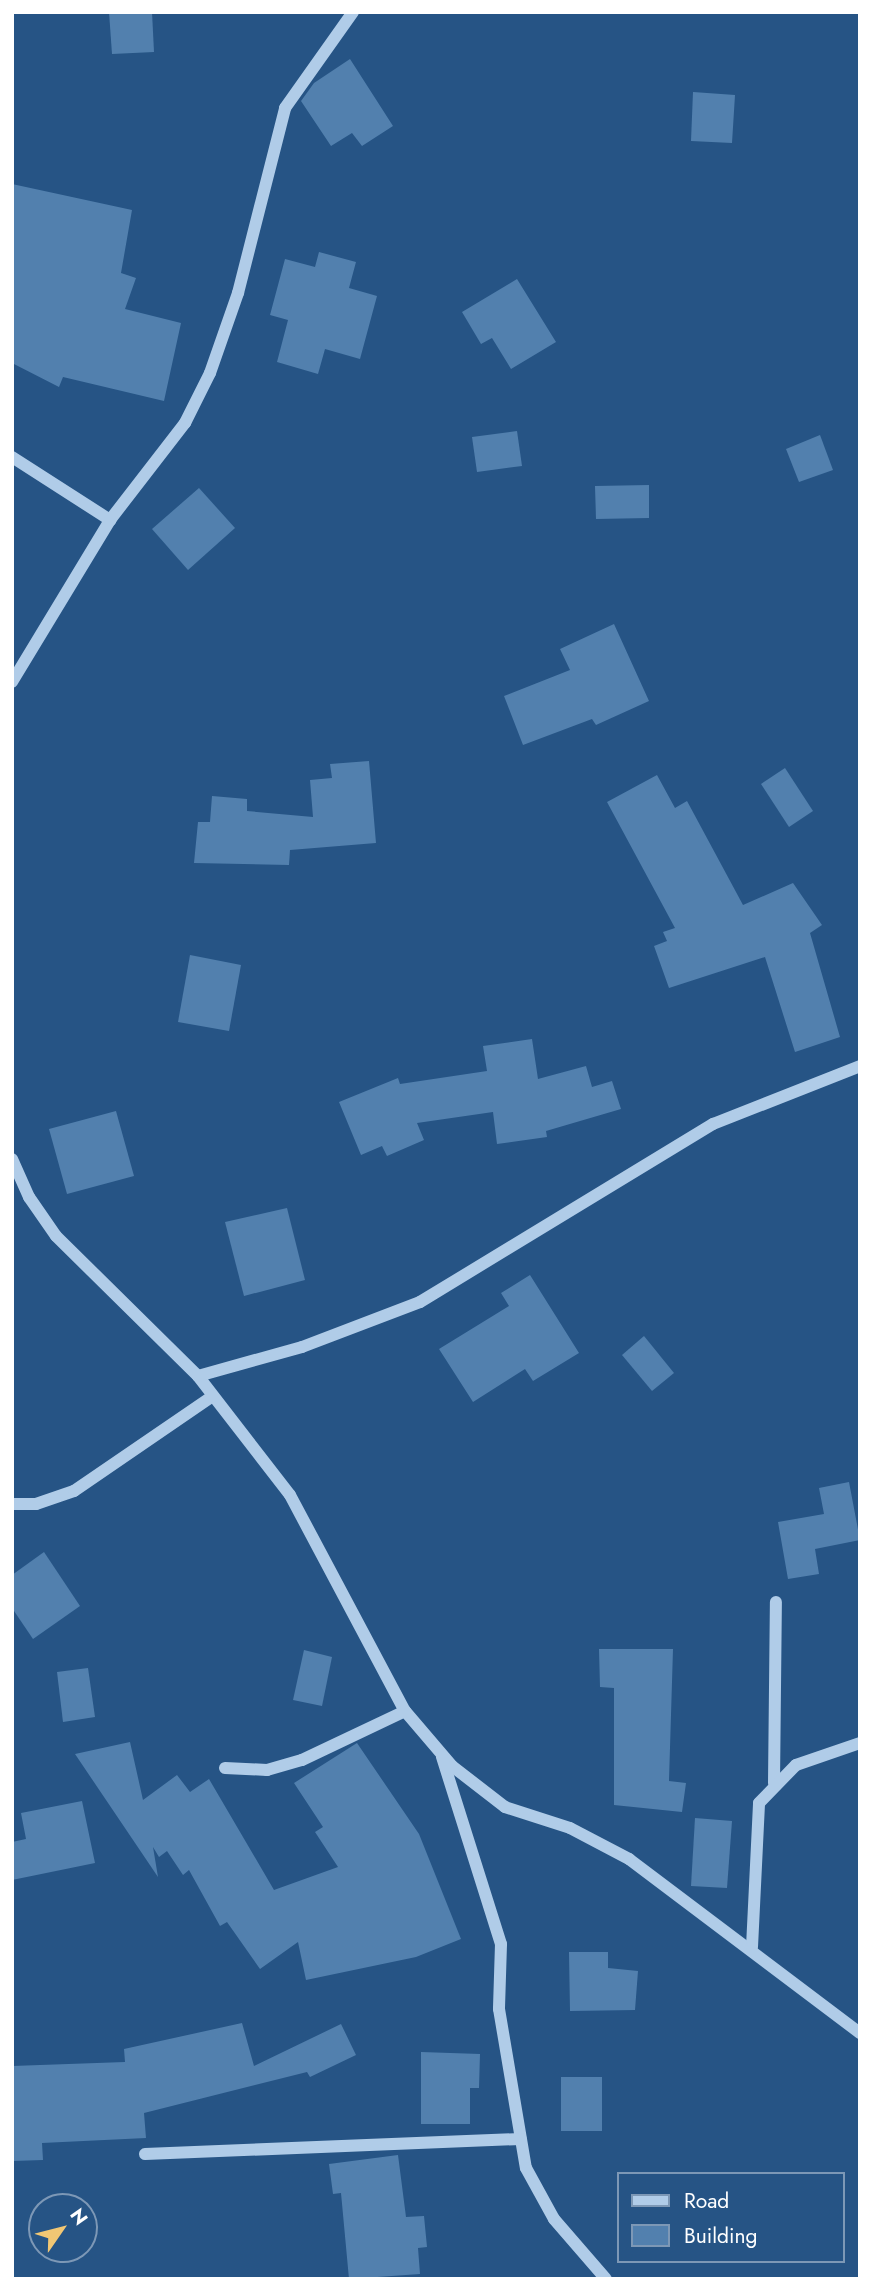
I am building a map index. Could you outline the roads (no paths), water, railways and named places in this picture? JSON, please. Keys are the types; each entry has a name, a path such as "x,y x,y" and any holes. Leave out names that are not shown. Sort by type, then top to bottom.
{"street":[{"path":"12,682 110,520 185,423 211,373 238,293 285,108 352,12"},
{"path":"12,457 110,520"},
{"path":"198,1376 302,1347 420,1302 616,1178 713,1124 860,1066"},
{"path":"12,1159 29,1197 56,1236 198,1376 290,1496 405,1711 441,1753 505,1807 570,1828 629,1859 752,1947 860,2033"},
{"path":"12,1504 36,1504 74,1491 213,1396"},
{"path":"774,1783 776,1601"},
{"path":"225,1768 267,1770 302,1760 405,1711"},
{"path":"752,1947 754,1825 759,1803 774,1783 796,1765 860,1743"},
{"path":"441,1753 499,1932 503,1973 499,2009 521,2138 537,2192 606,2279"},
{"path":"145,2154 521,2138"}]}
